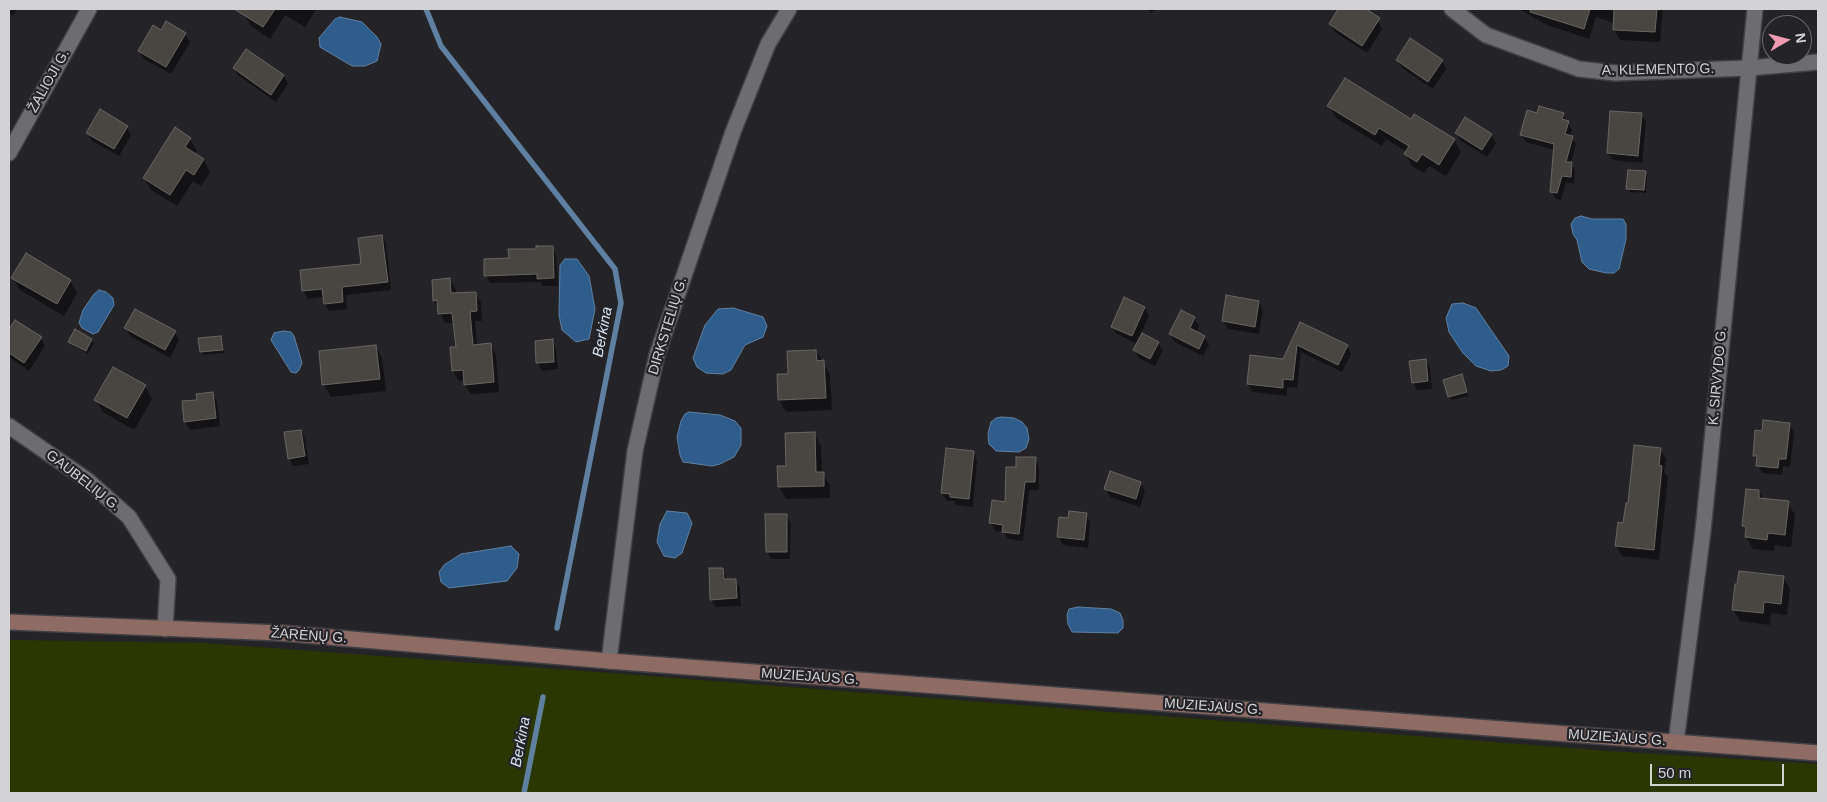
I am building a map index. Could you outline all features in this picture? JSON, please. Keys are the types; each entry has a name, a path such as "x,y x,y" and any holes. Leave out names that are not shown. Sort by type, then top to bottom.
{"main road":[{"name":"ŽARĖNŲ G.","path":"9,622 282,633 609,661"},
{"name":"MUZIEJAUS G.","path":"609,661 1818,753"}],"street":[{"name":"ŽALIOJI G.","path":"9,153 89,9"},
{"name":"DIRKSTELIŲ G.","path":"609,661 635,451 657,355 733,132 768,44 789,9"},
{"name":"A. KLEMENTO G.","path":"1452,9 1486,35 1579,69 1615,73 1749,68 1818,62"},
{"name":"K. SIRVYDO G.","path":"1676,742 1703,531 1755,9"},
{"name":"GAUBELIŲ G.","path":"9,426 87,480 128,517 168,579 165,629"}],"green space":[{"path":"9,640 204,643 1609,751 1818,764 1818,793 9,793"}],"water":[{"path":"340,17 362,22 377,37 381,44 377,61 365,66 352,66 320,47 319,38 335,19"},
{"path":"1581,216 1592,219 1623,219 1626,224 1626,239 1619,269 1614,273 1589,269 1582,262 1571,224 1575,218"},
{"path":"565,259 577,259 589,276 595,309 589,339 576,342 562,330 559,315 560,265"},
{"path":"99,290 106,292 113,298 114,305 98,332 93,334 82,328 79,323 83,310"},
{"path":"1463,303 1476,308 1509,356 1508,366 1501,370 1491,371 1476,366 1463,353 1449,332 1446,318 1452,304"},
{"path":"733,308 763,317 767,326 763,337 745,345 731,370 723,374 706,373 697,367 693,358 705,325 718,309"},
{"path":"291,332 294,336 302,363 296,373 291,372 271,340 274,333"},
{"path":"689,412 720,415 735,421 741,428 741,445 734,457 712,466 683,462 677,437 681,421 685,414"},
{"path":"996,418 1014,418 1022,422 1027,428 1029,439 1026,448 1019,452 996,451 989,444 988,434 991,422"},
{"path":"667,511 687,513 692,523 682,553 675,558 664,556 657,542 660,524"},
{"path":"511,546 519,554 517,568 507,581 449,588 441,582 439,572 444,565 461,554"},
{"path":"1078,607 1111,609 1120,613 1123,620 1123,628 1118,633 1072,632 1068,624 1067,615 1069,609"}],"building":[{"path":"234,9 275,9 263,27"},
{"path":"1338,9 1366,9 1380,18 1362,46 1329,24"},
{"path":"1530,9 1590,9 1584,29 1530,12"},
{"path":"1614,9 1657,9 1655,32 1613,30"},
{"path":"166,21 186,33 166,67 138,51 153,25 161,30"},
{"path":"1410,38 1443,60 1428,82 1396,60"},
{"path":"246,49 284,75 271,95 233,68"},
{"path":"1345,78 1411,119 1414,114 1455,139 1439,165 1422,154 1417,162 1404,154 1409,146 1379,128 1375,135 1327,106"},
{"path":"1539,106 1564,113 1562,119 1569,121 1565,134 1573,136 1566,162 1572,162 1571,177 1562,176 1557,193 1550,192 1554,144 1520,135 1527,110 1537,113"},
{"path":"100,109 128,126 114,149 86,133"},
{"path":"1610,111 1642,113 1638,156 1607,153"},
{"path":"1465,117 1492,134 1482,150 1455,133"},
{"path":"175,127 191,138 185,147 204,159 194,175 186,170 170,195 143,178"},
{"path":"1628,170 1646,171 1644,190 1626,189"},
{"path":"382,235 388,282 342,287 343,302 324,304 322,289 302,291 300,270 361,264 358,238"},
{"path":"536,246 553,246 554,278 537,279 537,274 484,276 484,259 509,258 508,249 536,249"},
{"path":"26,253 71,280 57,304 11,278"},
{"path":"450,278 451,293 476,292 477,311 470,312 473,345 491,343 494,382 464,385 463,370 452,371 450,347 456,347 452,313 438,314 437,300 433,301 432,280"},
{"path":"1226,295 1259,301 1255,327 1222,321"},
{"path":"1124,297 1145,307 1132,336 1111,327"},
{"path":"135,309 176,331 165,350 124,328"},
{"path":"1181,310 1195,317 1190,328 1205,336 1199,349 1169,334"},
{"path":"15,320 42,337 24,363 9,353 9,329"},
{"path":"1300,322 1348,345 1338,365 1297,345 1293,380 1283,379 1283,388 1247,384 1250,355 1283,359"},
{"path":"75,329 92,339 86,351 68,342"},
{"path":"1142,333 1159,342 1150,359 1133,350"},
{"path":"221,336 223,350 200,352 198,338"},
{"path":"553,339 554,362 536,363 535,341"},
{"path":"376,345 380,379 322,385 319,351"},
{"path":"816,350 817,361 824,360 826,398 778,400 777,374 788,374 787,351"},
{"path":"1426,359 1428,381 1412,383 1409,361"},
{"path":"113,367 146,385 127,418 94,400"},
{"path":"1462,374 1467,392 1448,397 1443,380"},
{"path":"213,392 216,418 184,422 182,401 197,400 196,394"},
{"path":"1763,420 1790,423 1786,459 1779,459 1778,468 1756,466 1757,456 1753,456 1755,430 1762,431"},
{"path":"301,430 305,456 288,459 284,432"},
{"path":"815,432 816,472 824,472 824,486 778,487 777,466 786,466 785,433"},
{"path":"1634,445 1661,448 1659,465 1662,466 1654,550 1615,546 1618,522 1623,523 1626,503 1628,503"},
{"path":"946,448 974,451 969,499 950,497 950,494 941,493"},
{"path":"1016,457 1036,457 1035,482 1025,482 1019,534 1002,532 1003,525 989,523 992,500 1005,502 1006,467 1016,467"},
{"path":"1110,471 1141,482 1136,499 1104,489"},
{"path":"1746,489 1759,490 1759,498 1789,501 1785,535 1768,533 1767,540 1745,537 1746,527 1742,526"},
{"path":"1069,511 1087,513 1084,540 1057,537 1059,517 1068,518"},
{"path":"765,514 787,514 787,552 766,552"},
{"path":"709,568 723,568 724,579 736,579 737,598 710,600"},
{"path":"1739,571 1784,576 1781,604 1764,602 1763,613 1732,610 1735,584 1737,584"}],"waterway":[{"name":"Berkina","path":"426,9 441,46 615,269 621,303 557,628"},
{"name":"Berkina","path":"524,793 543,697"}]}
